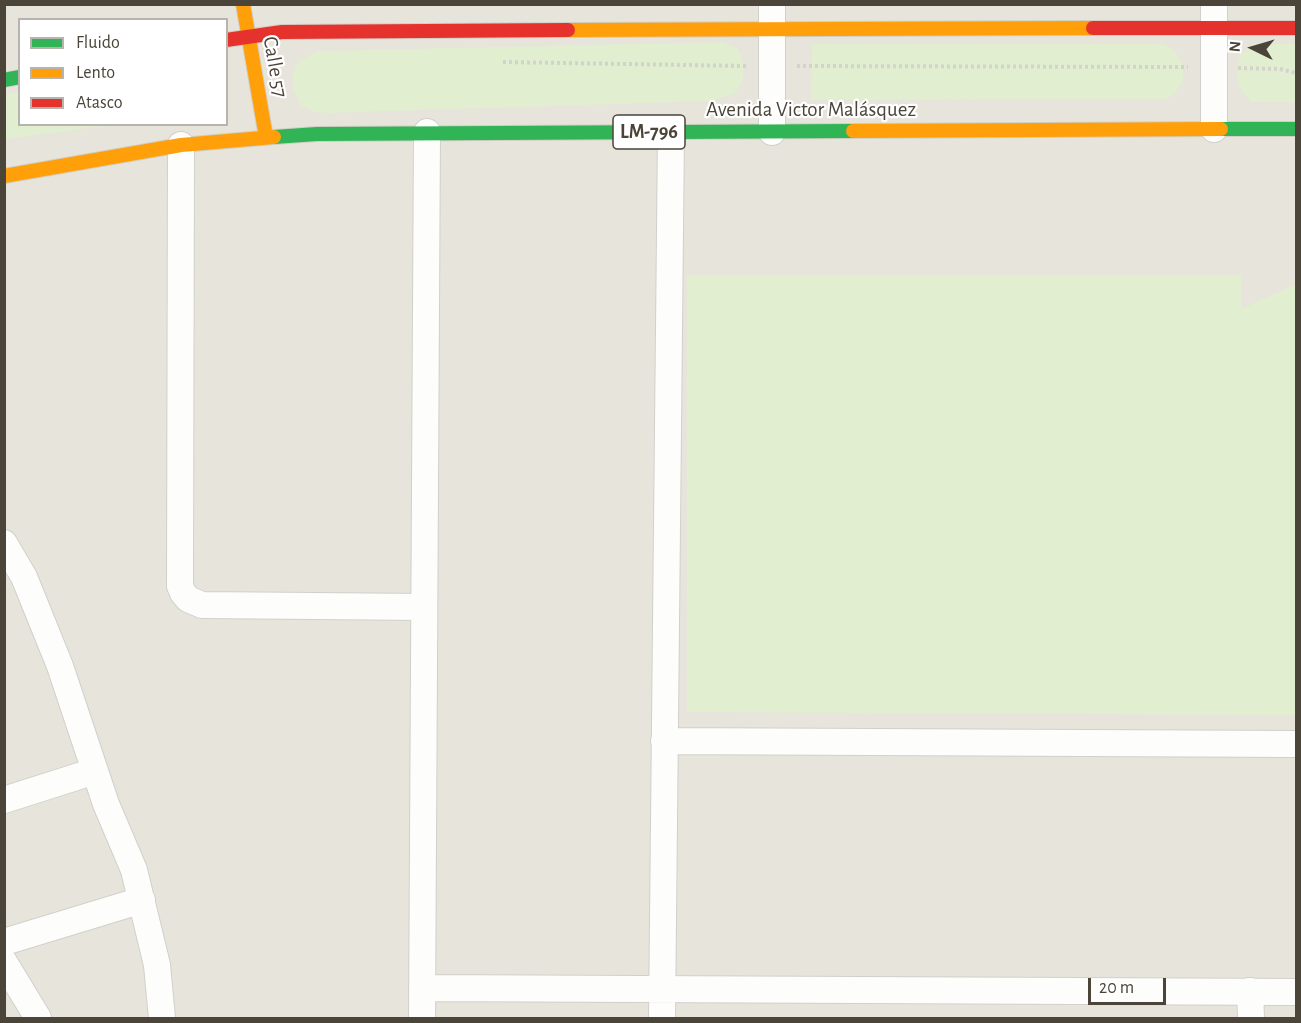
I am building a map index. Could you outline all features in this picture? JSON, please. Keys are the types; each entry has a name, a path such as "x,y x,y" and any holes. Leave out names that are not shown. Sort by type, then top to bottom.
{"main road":[{"name":"Calle 57","path":"243,4 266,137"},
{"path":"228,39 315,30 772,16 1214,16 1296,28"},
{"name":"Avenida Victor Malásquez","path":"4,176 181,145 266,137 427,132 1296,129"}],"street":[{"path":"772,16 772,132"},
{"path":"1214,16 1214,129"},
{"path":"422,1018 427,132"},
{"path":"662,1018 671,132"},
{"path":"181,145 180,585 183,593 188,599 201,605 424,607"},
{"path":"4,543 24,577 60,666 94,771 134,870 157,965 162,1018"},
{"path":"664,741 1296,744"},
{"path":"4,800 94,771"},
{"path":"4,942 142,900"},
{"path":"4,962 38,1018"},
{"path":"422,988 662,987 1296,992"},
{"path":"1250,991 1251,1018"}],"shaded area":[{"path":"5,5 1296,5 1296,1018 5,1018"}],"green space":[{"path":"721,42 738,48 744,65 742,82 735,93 711,101 326,113 312,111 301,105 294,91 292,77 296,64 316,51"},
{"path":"812,44 1163,44 1174,50 1183,64 1183,80 1175,93 1167,99 811,100"},
{"path":"1252,44 1296,44 1296,102 1251,102 1240,88 1237,73 1240,55"},
{"path":"18,92 18,126 104,126 5,139 4,95"},
{"path":"687,275 1241,275 1242,309 1296,284 1296,715 687,712"}],"traffic: fast":[{"path":"4,80 18,77"},
{"path":"1221,129 1296,129"},
{"path":"274,137 317,134 853,131"}],"traffic: slow":[{"path":"243,4 266,137"},
{"path":"568,30 1093,28"},
{"path":"853,131 1221,129"},
{"path":"4,176 181,145 274,137"}],"traffic: jam":[{"path":"1093,28 1296,28"},
{"path":"228,40 282,32 568,30"}]}
